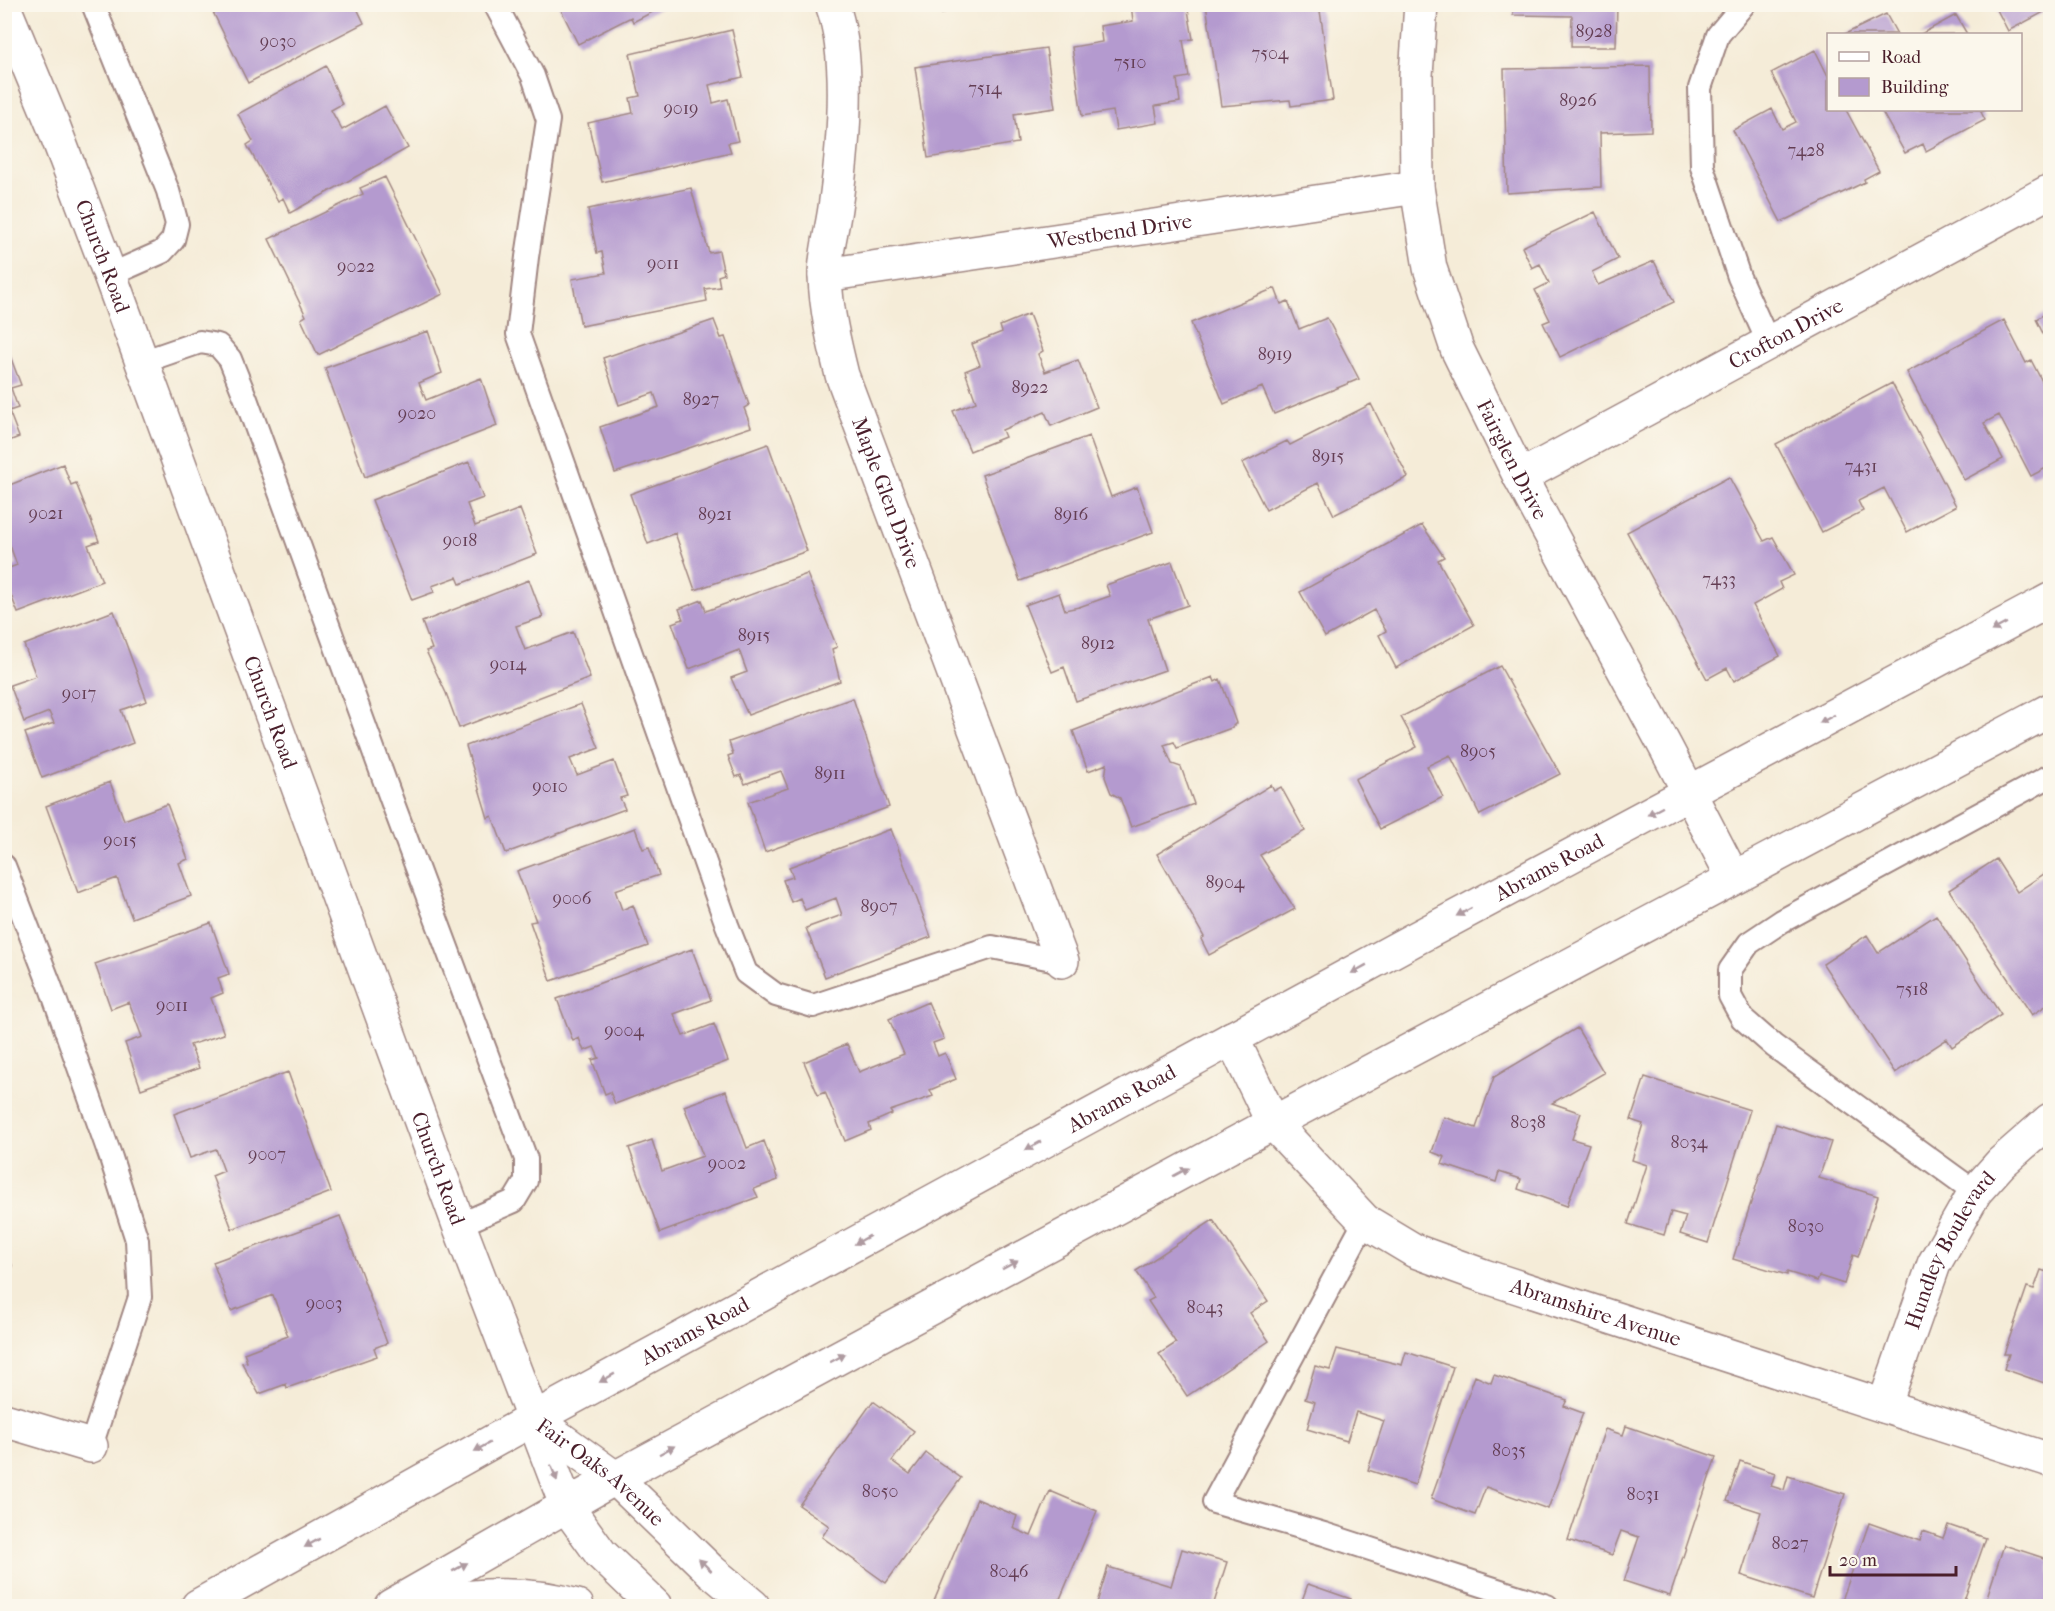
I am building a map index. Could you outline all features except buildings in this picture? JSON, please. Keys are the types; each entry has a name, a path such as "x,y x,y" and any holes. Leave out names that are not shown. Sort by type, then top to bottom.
{"street":[{"name":"Maple Glen Drive","path":"832,4 838,22 844,92 839,177 825,275 832,335 842,375 1062,961"},
{"name":"Fairglen Drive","path":"1421,4 1416,75 1417,188 1430,268 1457,349 1520,477 1733,877"},
{"name":"Church Road","path":"4,7 53,125 110,275 459,1225 533,1419"},
{"name":"Westbend Drive","path":"825,275 1417,188"},
{"name":"Crofton Drive","path":"1520,477 2050,191"},
{"name":"Abrams Road","path":"198,1606 533,1419 1411,940 2050,600"},
{"path":"391,1606 615,1478 1273,1123 2050,710"},
{"name":"Abramshire Avenue","path":"1232,1038 1273,1123 1365,1221 1415,1251 1484,1276 2050,1460"},
{"name":"Hundley Boulevard","path":"1884,1406 1934,1264 1976,1192 2001,1163 2050,1120"},
{"name":"Fair Oaks Avenue","path":"533,1419 615,1478 711,1571 753,1606"},
{"name":"Fair Oaks Avenue","path":"533,1419 567,1507 601,1554 655,1606"},
{"path":"4,1420 91,1446"},
{"path":"399,1606 462,1596 515,1595 577,1606"}],"lane":[{"path":"93,4 168,191 177,224 173,240 162,252 110,275"},
{"path":"495,4 533,76 549,120 527,257 518,334 746,973 776,995 813,1006 992,947 1062,961"},
{"path":"1744,4 1718,36 1700,88 1702,167 1739,277 1769,344"},
{"path":"142,362 200,342 218,345 230,359 526,1159 526,1181 514,1201 459,1225"},
{"path":"1976,1192 1774,1046 1742,1018 1730,996 1730,970 1749,943 1782,921 2050,776"},
{"path":"4,866 50,985 108,1147 137,1240 140,1297 91,1446"},
{"path":"1365,1221 1214,1502 1324,1534 1547,1606"}]}
